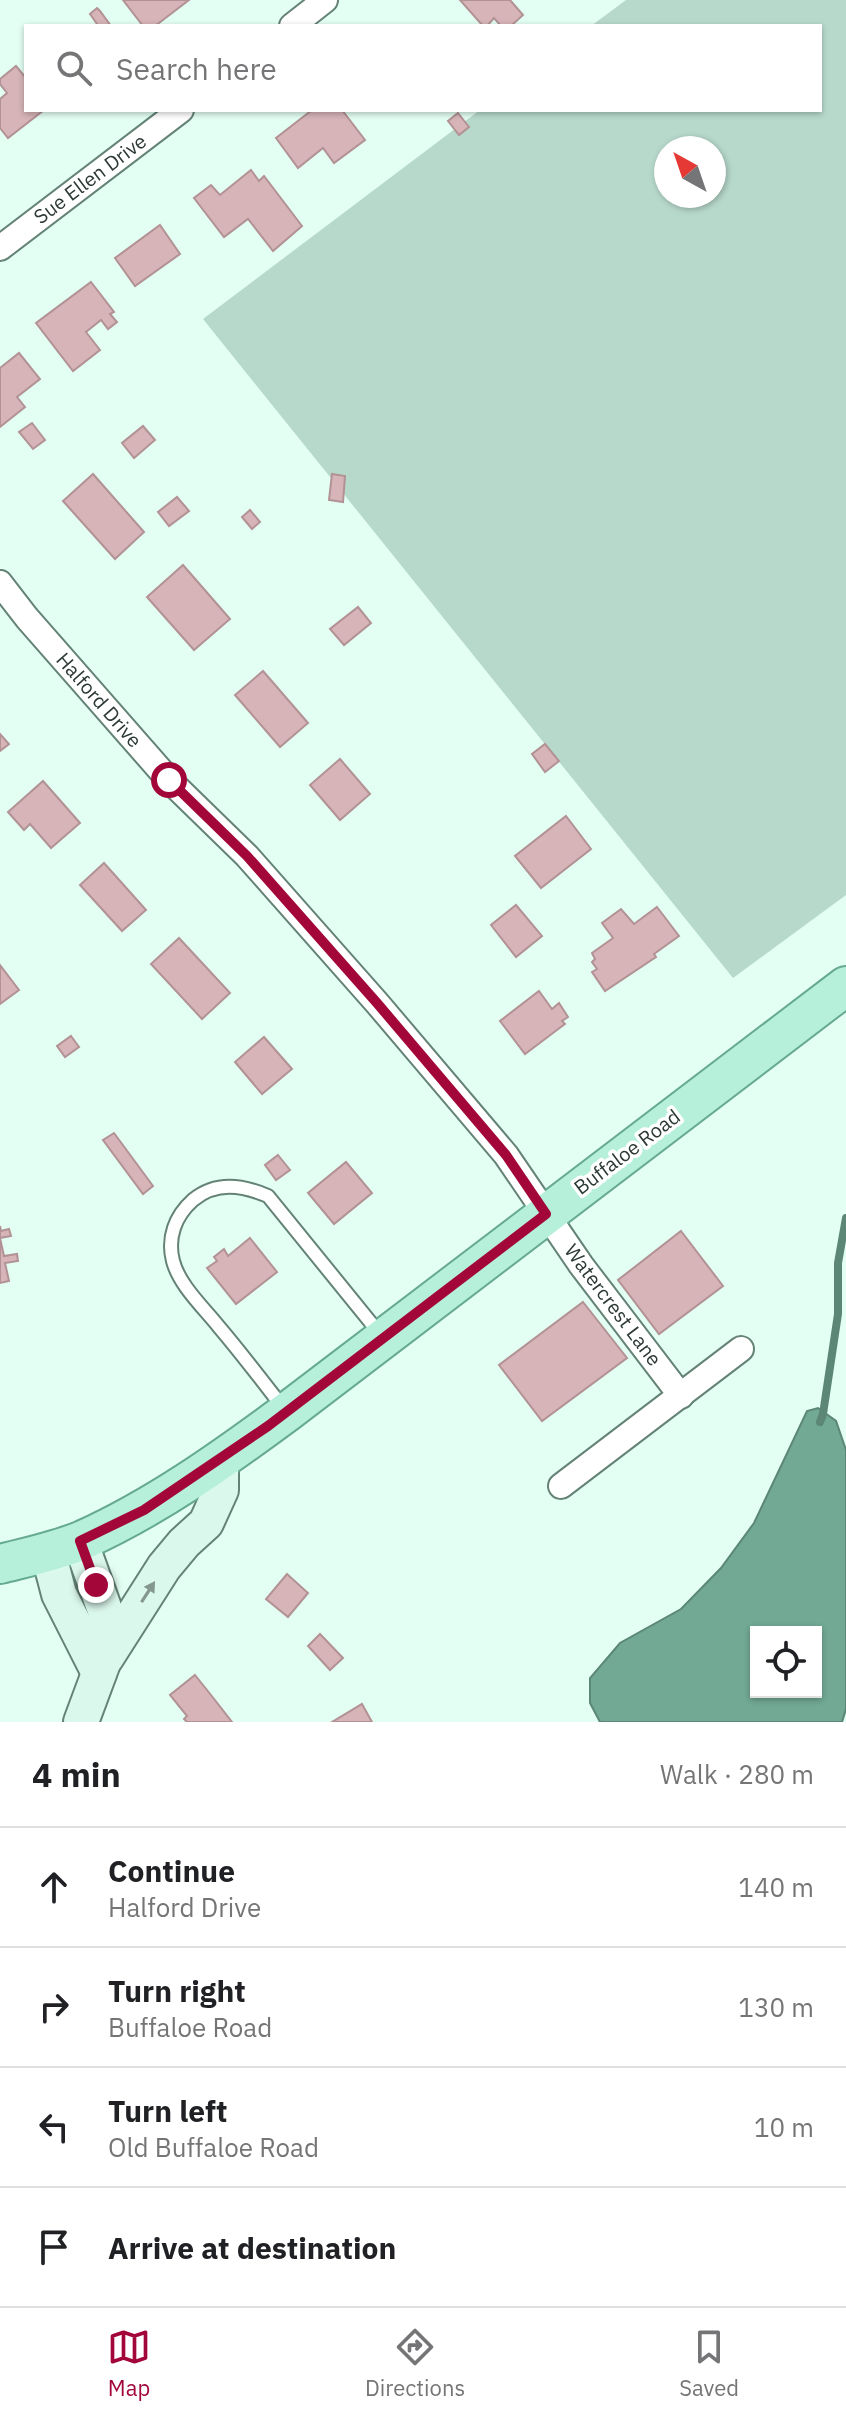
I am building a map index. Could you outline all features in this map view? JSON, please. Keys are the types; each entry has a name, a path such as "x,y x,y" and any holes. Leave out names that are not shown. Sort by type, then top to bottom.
{"main road":[{"name":"Buffaloe Road","path":"0,1564 64,1546 144,1510 221,1459 846,986"}],"street":[{"path":"295,24 325,0"},
{"name":"Sue Ellen Drive","path":"0,248 178,112"},
{"name":"Halford Drive","path":"0,583 169,780 247,856 377,1003 506,1155 546,1214"},
{"name":"Watercrest Lane","path":"546,1214 681,1396"},
{"path":"561,1486 741,1349"},
{"path":"81,1722 103,1665 164,1567 211,1515 221,1490 221,1459"},
{"path":"64,1546 59,1594 103,1665"}],"lane":[{"path":"287,1412 190,1291 173,1264 170,1241 176,1220 207,1189 225,1186 250,1188 268,1196 383,1338"}],"shaded area":[{"path":"626,0 846,0 846,895 733,978 203,319 477,112 822,112 822,24 594,24"},
{"path":"818,1408 836,1421 846,1450 846,1709 842,1722 600,1722 590,1703 590,1678 620,1643 681,1609 721,1568 754,1523 807,1411"}],"building":[{"path":"123,0 189,0 158,24 141,24"},
{"path":"460,0 510,0 523,15 513,24 499,24 494,18 489,24 481,24"},
{"path":"97,8 109,24 97,24 90,14"},
{"path":"16,66 24,76 24,112 41,112 8,138 0,128 0,99 7,93 0,79"},
{"path":"309,112 344,112 365,140 334,163 323,148 298,168 276,138"},
{"path":"458,113 469,127 459,135 448,121"},
{"path":"251,170 259,181 264,176 302,226 273,251 248,219 224,237 194,198 211,185 220,195"},
{"path":"160,225 180,254 135,286 115,258"},
{"path":"91,282 114,312 110,314 117,322 108,329 101,320 86,332 100,350 73,371 36,323"},
{"path":"19,353 40,379 17,397 25,407 0,427 0,368"},
{"path":"32,423 45,440 33,449 19,432"},
{"path":"143,426 155,440 134,458 122,443"},
{"path":"93,474 144,532 115,559 63,501"},
{"path":"332,474 345,476 343,502 329,500"},
{"path":"177,497 189,511 169,526 158,512"},
{"path":"250,510 260,522 252,529 242,517"},
{"path":"183,565 230,619 194,650 147,597"},
{"path":"358,607 371,623 344,645 330,629"},
{"path":"263,671 308,723 280,747 235,695"},
{"path":"0,734 9,744 0,751"},
{"path":"545,744 559,761 545,772 532,754"},
{"path":"340,759 370,794 340,820 310,785"},
{"path":"43,781 80,823 51,848 30,824 24,830 8,812"},
{"path":"566,816 591,849 541,888 515,856"},
{"path":"104,863 146,910 122,931 80,885"},
{"path":"516,905 542,936 516,957 491,925"},
{"path":"657,907 679,936 654,954 656,957 605,991 592,972 597,969 592,962 595,959 592,953 613,938 602,923 621,909 634,924"},
{"path":"179,938 230,993 202,1019 151,964"},
{"path":"0,965 19,990 0,1004"},
{"path":"539,991 552,1009 559,1003 568,1017 562,1021 565,1024 525,1054 500,1021"},
{"path":"71,1036 79,1047 65,1057 57,1046"},
{"path":"264,1037 292,1069 262,1094 235,1062"},
{"path":"114,1133 153,1186 143,1194 103,1140"},
{"path":"278,1155 290,1170 276,1180 265,1165"},
{"path":"346,1162 372,1193 334,1224 308,1193"},
{"path":"0,1226 1,1231 9,1229 11,1236 0,1238"},
{"path":"681,1231 723,1286 659,1334 618,1280"},
{"path":"0,1238 4,1256 17,1254 18,1261 5,1263 9,1281 0,1283"},
{"path":"250,1238 277,1272 236,1304 207,1268 217,1261 214,1257 224,1249 228,1256"},
{"path":"583,1302 627,1358 542,1421 499,1365"},
{"path":"287,1574 308,1593 288,1617 266,1599"},
{"path":"320,1634 343,1658 330,1670 308,1646"},
{"path":"195,1675 232,1722 187,1722 184,1719 187,1716 170,1695"},
{"path":"362,1704 372,1722 332,1722"}],"waterway":[{"path":"820,1422 838,1314 838,1263 846,1218"}],"route":[{"path":"96,1585 80,1541 144,1510 268,1426 546,1214 506,1155 377,1003 247,856 169,780"}]}
